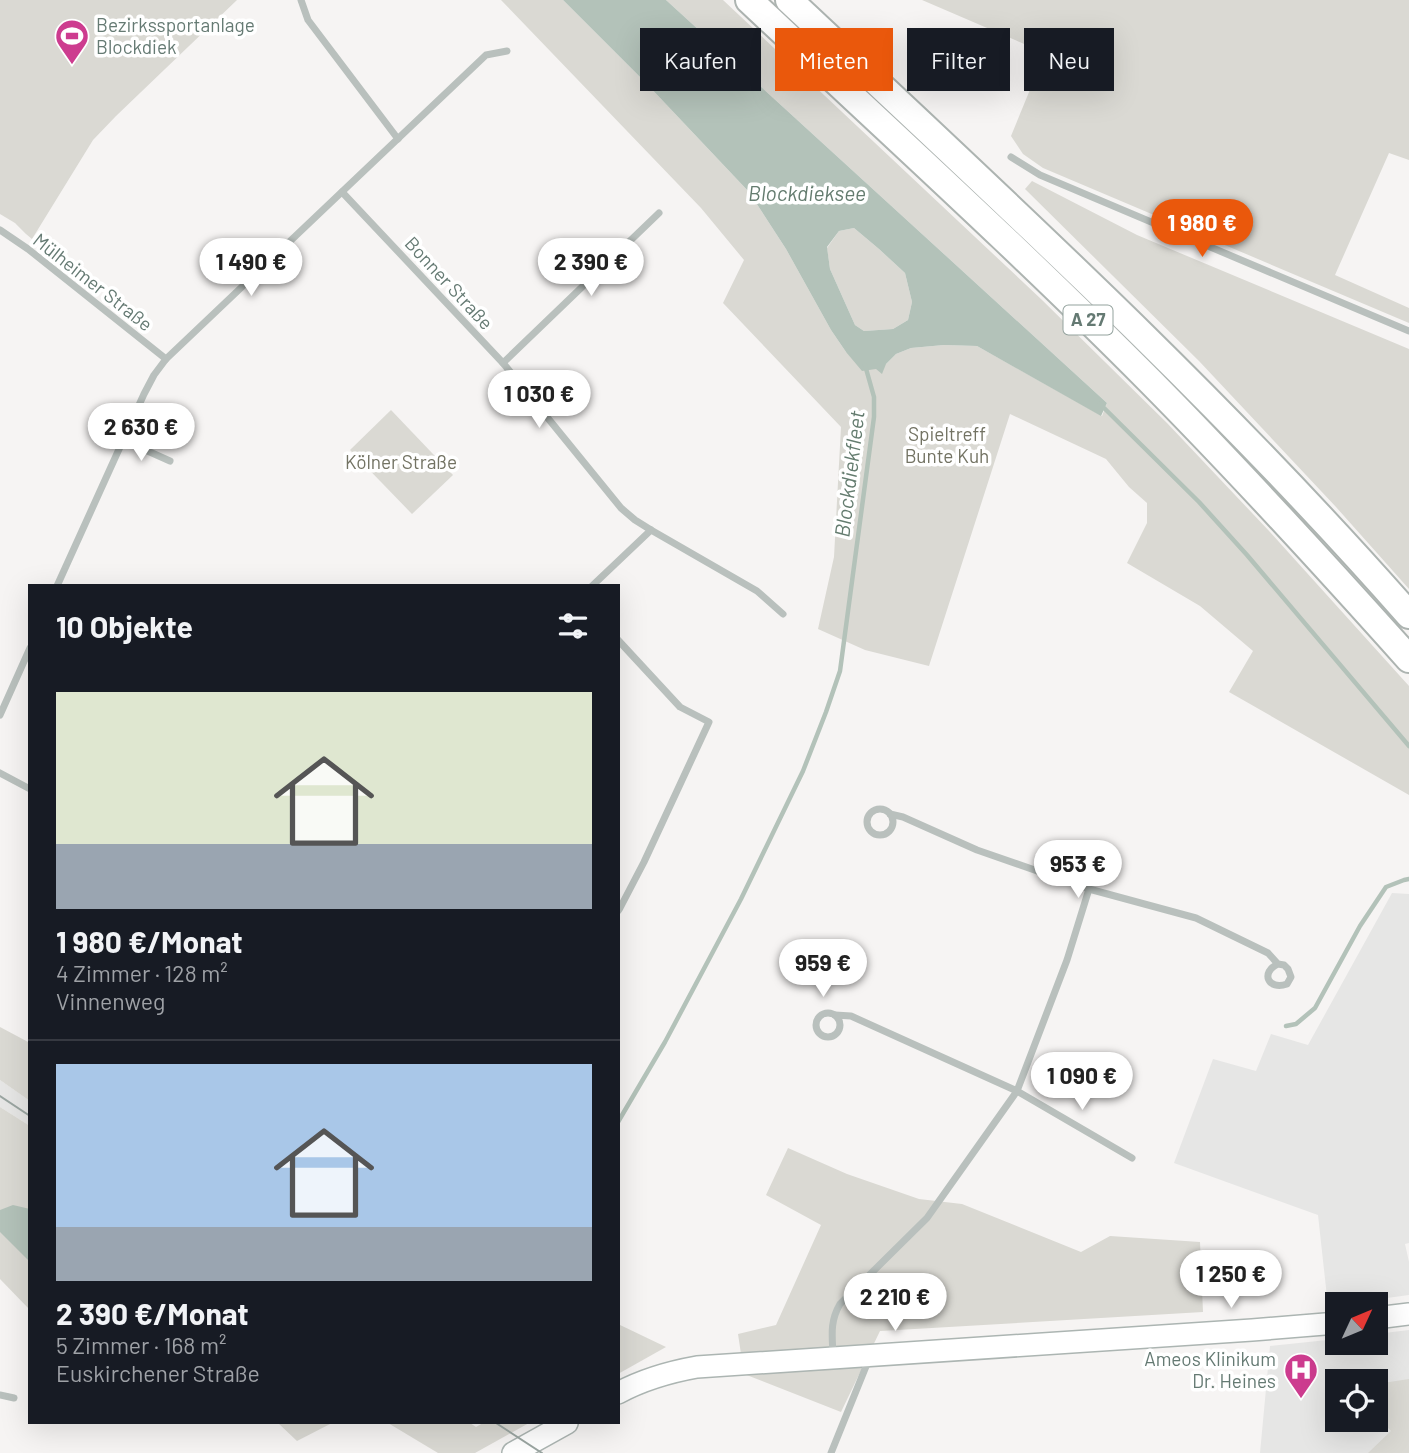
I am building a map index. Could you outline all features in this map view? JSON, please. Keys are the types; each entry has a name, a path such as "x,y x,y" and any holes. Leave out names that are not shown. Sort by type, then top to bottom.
{"highway":[{"name":"A 27","path":"749,0 1015,249 1148,379 1277,513 1409,659"},
{"name":"A 27","path":"789,0 1033,228 1164,356 1295,490 1409,615"}],"main road":[{"path":"1388,1317 1409,1314"},
{"path":"620,1392 667,1373 697,1367 1325,1324"},
{"path":"513,1453 565,1424"}],"street":[{"path":"301,0 308,20 398,139"},
{"path":"58,584 144,394 166,359 485,55 507,51"},
{"path":"1011,157 1040,176 1409,331"},
{"name":"Bonner Straße","path":"342,192 503,363 621,508 651,530 757,591 783,614"},
{"path":"503,363 659,213"},
{"name":"Mülheimer Straße","path":"0,230 166,359"},
{"path":"123,440 170,461"},
{"path":"594,584 651,530"},
{"path":"620,642 680,707 709,722 645,862 620,909"},
{"path":"0,715 28,652"},
{"path":"0,773 28,788"},
{"path":"890,814 903,817 977,850 1089,889 1196,918 1268,953 1278,964"},
{"path":"833,1358 832,1325 840,1304 927,1218 1017,1091 1067,960 1089,889"},
{"path":"835,1015 851,1016 1017,1091 1132,1158"},
{"path":"831,1453 871,1355"},
{"path":"0,1395 14,1398"}],"shaded area":[{"path":"1392,893 1409,894 1409,1243 1405,1244 1409,1262 1409,1295 1388,1298 1388,1292 1326,1292 1318,1215 1174,1163 1213,1059 1256,1071 1271,1034 1308,1045"},
{"path":"0,1080 28,1100 28,1125 0,1107"},
{"name":"Ameos Klinikum Dr. Heines","path":"1409,1330 1409,1453 1260,1453 1270,1346 1325,1340 1325,1355 1388,1355 1388,1333"}],"green space":[{"name":"Bezirkssportanlage Blockdiek","path":"0,0 237,0 93,140 32,239 15,223 0,214"},
{"name":"Spieltreff Bunte Kuh","path":"501,0 563,0 640,77 640,91 654,91 749,192 846,352 886,364 896,354 911,348 977,346 1102,416 1107,403 761,87 761,36 775,49 775,91 820,91 1041,299 1167,423 1409,686 1409,795 1229,692 1253,651 1200,606 1127,563 1147,523 1147,503 1129,487 1106,459 1010,414 929,666 865,650 818,629 834,557 841,427 723,303 744,260 701,208"},
{"path":"666,0 723,0 753,28 697,28"},
{"path":"922,0 1409,0 1409,160 1389,153 1335,275 1409,308 1409,323 1043,168 1023,154 1011,136 1029,91 1114,91 1114,28 1024,28 1024,44 1010,38 1010,28 987,28"},
{"path":"1032,181 1137,235 1409,349 1409,589 1199,361 1025,189"},
{"path":"854,228 905,273 912,302 908,320 893,329 864,331 855,325 830,269 827,248 839,231"},
{"name":"Kölner Straße","path":"391,410 453,475 412,514 350,450"},
{"path":"0,1027 28,1042 28,1100 0,1080"},
{"path":"0,1107 28,1125 28,1308 0,1279"},
{"path":"788,1148 847,1174 919,1199 962,1204 1081,1252 1110,1236 1200,1242 1203,1312 880,1331 841,1412 744,1374 738,1334 776,1325 821,1225 766,1195"},
{"path":"620,1325 666,1347 620,1373"},
{"path":"1409,1379 1409,1453 1368,1453 1391,1431 1388,1428 1388,1382"},
{"path":"279,1424 330,1424 297,1441"},
{"path":"390,1424 472,1424 476,1427 481,1424 527,1424 475,1453 438,1453"}],"water":[{"name":"Blockdieksee","path":"563,0 666,0 697,28 640,28 640,77"},
{"name":"Blockdieksee","path":"761,87 1107,403 1101,416 977,346 911,348 896,354 886,364 882,374 876,369 862,371 831,330 786,249 749,192 654,91 761,91","holes":["854,228 905,273 912,302 908,320 893,329 864,331 855,325 830,269 827,247 839,231"]},
{"path":"13,1205 28,1209 28,1260 0,1232 0,1210"}],"waterway":[{"name":"Blockdiekfleet","path":"620,1119 665,1042 741,899 803,771 840,671 874,417 874,397 865,365"},
{"name":"Blockdiekfleet","path":"1100,404 1199,502 1247,555 1409,746"},
{"path":"1286,1026 1296,1024 1315,1008 1360,926 1386,887 1409,879"}],"tram line":[{"path":"0,1096 28,1115"},
{"path":"498,1424 542,1453"}],"place":[{"name":"Bezirkssportanlage Blockdiek","path":"72,66"},
{"name":"Ameos Klinikum Dr. Heines","path":"1301,1400"}]}
